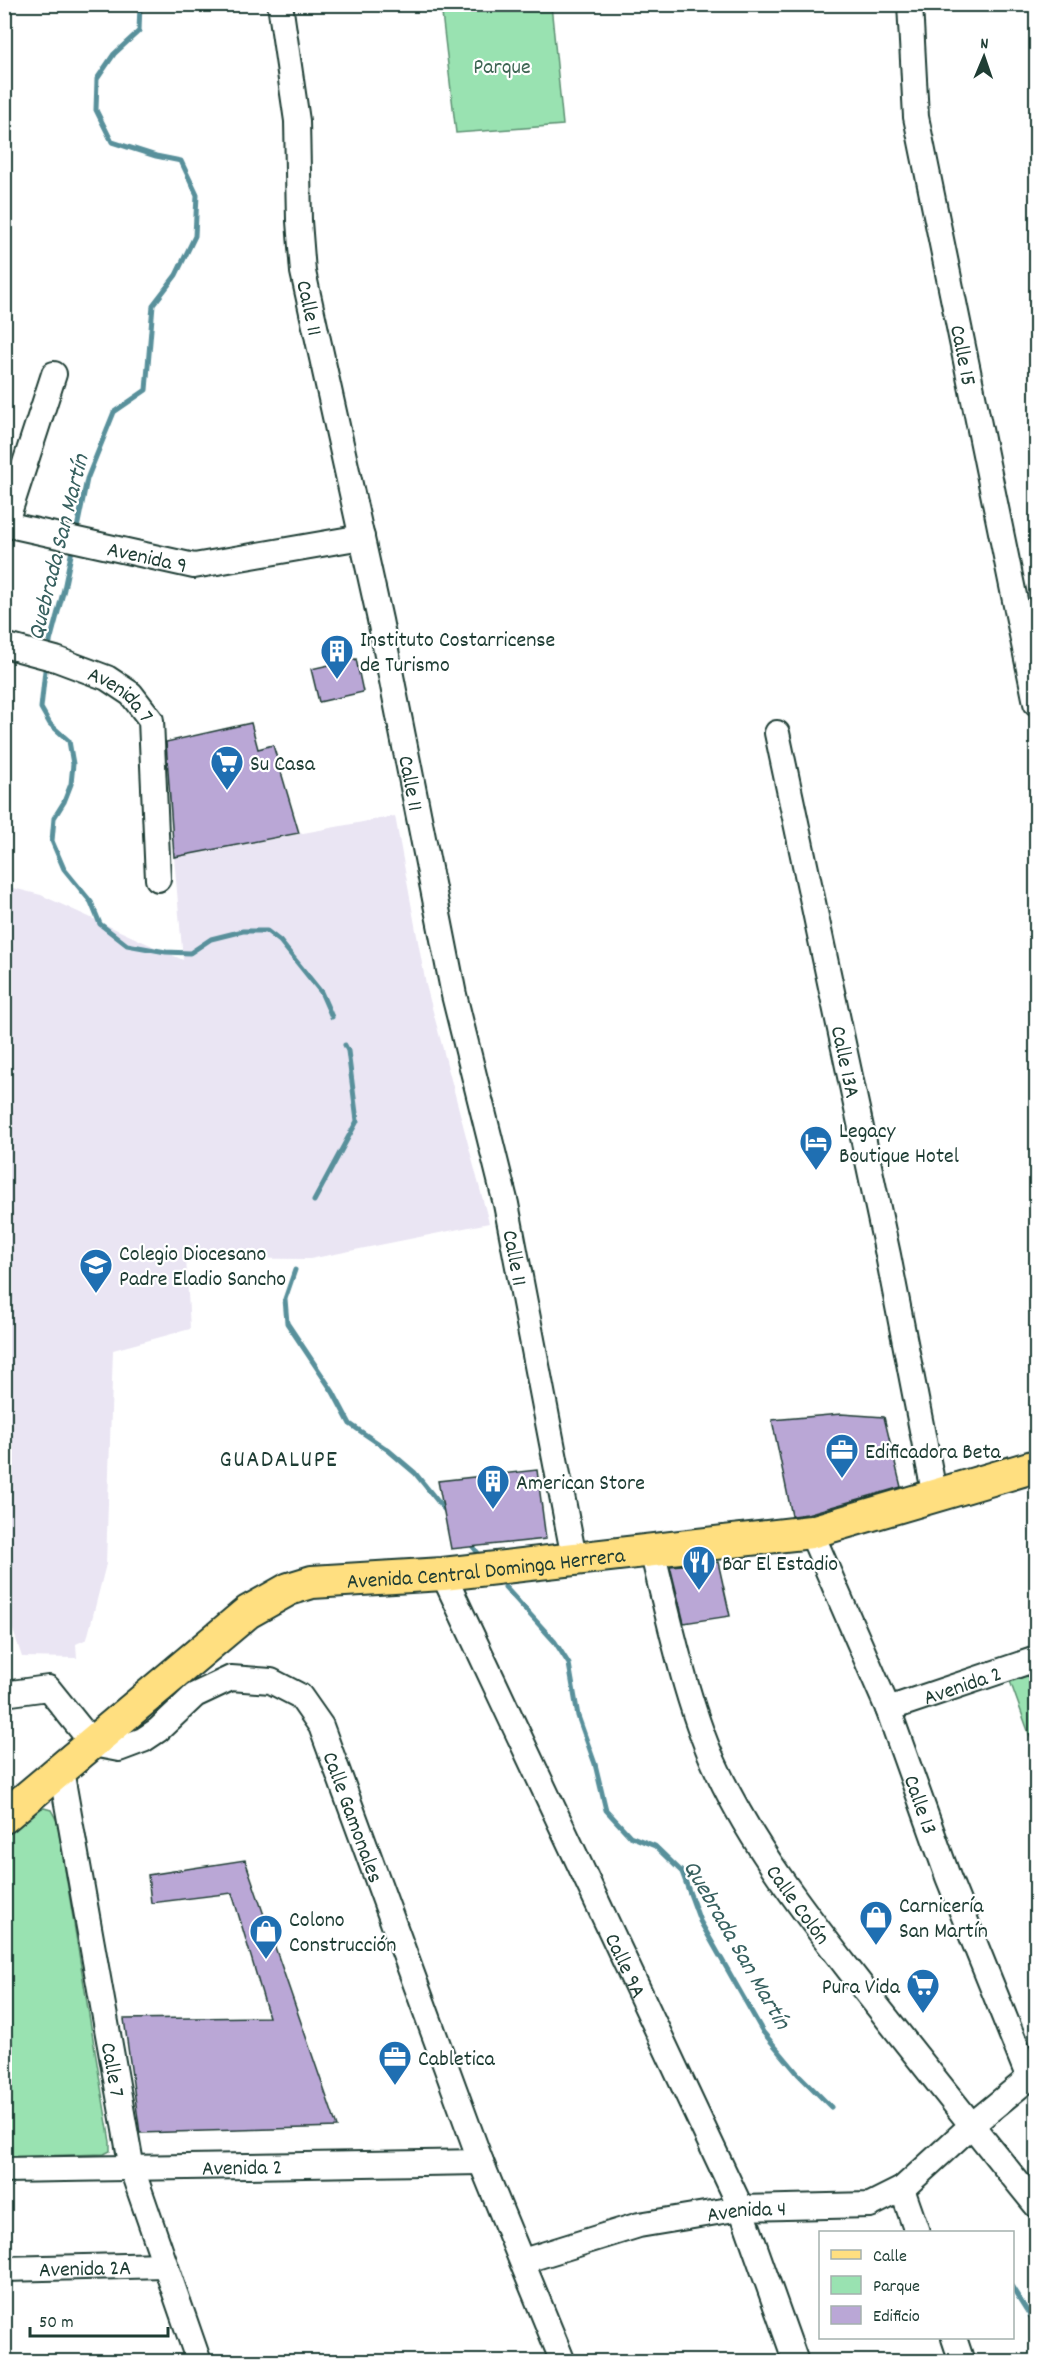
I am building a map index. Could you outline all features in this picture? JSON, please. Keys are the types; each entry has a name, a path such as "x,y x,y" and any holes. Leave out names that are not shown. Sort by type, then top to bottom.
{"main road":[{"name":"Avenida Central Dominga Herrera","path":"4,1817 248,1612 289,1589 312,1582 443,1574 811,1532 1036,1466"}],"street":[{"name":"Calle 11","path":"280,4 297,121 299,221 303,272 404,733 454,995 506,1204 574,1558"},
{"name":"Calle 15","path":"910,4 916,117 1036,703"},
{"path":"5,526 54,374"},
{"name":"Avenida 9","path":"5,526 194,566 362,537"},
{"name":"Avenida 7","path":"4,645 45,656 106,678 131,694 151,720 158,879"},
{"name":"Calle 13A","path":"777,733 888,1256 934,1497"},
{"name":"Calle 13","path":"811,1532 888,1709 948,1877 1033,2076"},
{"name":"Calle Colón","path":"652,1551 684,1676 700,1724 717,1772 750,1833 807,1916 1036,2205"},
{"name":"Calle 9A","path":"443,1574 741,2208 796,2361"},
{"name":"Avenida 2","path":"888,1709 1036,1659"},
{"name":"Calle Gamonales","path":"93,1744 119,1749 143,1740 158,1730 195,1695 231,1678 270,1681 300,1696 321,1726 481,2162 563,2361"},
{"path":"4,1694 48,1688 93,1744"},
{"name":"Calle 7","path":"61,1770 132,2169 199,2361"},
{"name":"Avenida 4","path":"522,2261 639,2225 741,2208 870,2205 902,2189 972,2125 1033,2076"},
{"name":"Avenida 2","path":"4,2170 481,2162"},
{"path":"902,2189 917,2231"},
{"name":"Avenida 2A","path":"4,2269 165,2265"},
{"path":"955,2339 962,2361"}],"shaded area":[{"name":"Colegio Diocesano Padre Eladio Sancho","path":"395,816 426,985 489,1223 310,1259 186,1258 190,1329 113,1350 106,1564 87,1639 76,1644 77,1658 22,1657 4,1603 5,886 41,895 183,960 174,857"}],"green space":[{"name":"Parque","path":"441,5 551,5 563,125 456,133"},
{"path":"1036,1671 1036,1753 1010,1681"},
{"path":"44,1808 51,1810 57,1821 110,2151 104,2154 5,2157 4,1834 31,1810"}],"building":[{"name":"Instituto Costarricense de Turismo","path":"356,659 363,692 319,702 311,669"},
{"name":"Su Casa","path":"251,723 258,749 273,745 299,833 174,857 166,742"},
{"name":"Edificadora Beta","path":"841,1414 884,1417 901,1487 807,1514 792,1516 772,1420"},
{"name":"American Store","path":"537,1470 546,1539 451,1549 438,1481"},
{"name":"Bar El Estadio","path":"718,1562 730,1616 684,1623 670,1566"},
{"name":"Colono Construcción","path":"245,1860 337,2127 140,2133 124,2019 269,2017 232,1893 151,1903 148,1875"}],"waterway":[{"name":"Quebrada San Martín","path":"76,533 87,479 114,412 146,390 153,305 176,275 195,236 197,195 181,161 156,156 112,142 96,110 97,79 114,54 139,31 140,4"},
{"name":"Quebrada San Martín","path":"48,649 73,545"},
{"name":"Quebrada San Martín","path":"46,661 41,708 50,724 69,741 73,764 71,784 54,818 52,841 64,869 91,902 100,924 127,945 166,952 190,953 211,939 243,931 267,931 280,941 321,992 332,1017"},
{"name":"Quebrada San Martín","path":"314,1201 357,1121 348,1051 345,1045"},
{"name":"Quebrada San Martín","path":"295,1270 285,1299 287,1323 333,1392 350,1424 388,1450 415,1473 448,1514"},
{"name":"Quebrada San Martín","path":"470,1543 482,1558"},
{"name":"Quebrada San Martín","path":"505,1587 555,1642 569,1664 578,1716 595,1764 606,1810 630,1836 655,1846 682,1872 700,1921 763,2032 798,2074 831,2107"},
{"name":"Quebrada San Martín","path":"1014,2290 1036,2325"}],"place":[{"name":"Instituto Costarricense de Turismo","path":"337,680"},
{"name":"Su Casa","path":"227,791"},
{"name":"Legacy Boutique Hotel","path":"816,1171"},
{"name":"Colegio Diocesano Padre Eladio Sancho","path":"96,1294"},
{"name":"Edificadora Beta","path":"842,1479"},
{"name":"American Store","path":"493,1510"},
{"name":"Bar El Estadio","path":"699,1591"},
{"name":"Carnicería San Martín","path":"876,1946"},
{"name":"Colono Construcción","path":"266,1960"},
{"name":"Pura Vida","path":"923,2014"},
{"name":"Cabletica","path":"395,2086"}],"district":[{"name":"GUADALUPE","path":"279,1458"}]}
